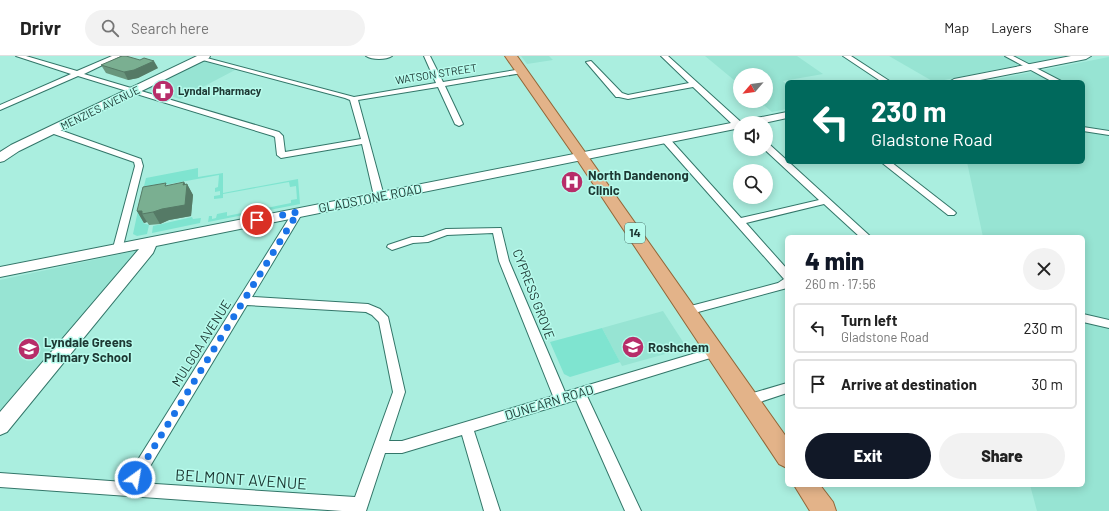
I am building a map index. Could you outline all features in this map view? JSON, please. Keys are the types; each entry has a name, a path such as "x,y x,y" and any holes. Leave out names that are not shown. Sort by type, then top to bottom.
{"main road":[{"name":"14","path":"512,56 785,454"},
{"path":"964,80 1086,56"},
{"name":"MENZIES AVENUE","path":"0,158 15,148 203,57"},
{"name":"GLADSTONE ROAD","path":"773,118 785,115"},
{"name":"GLADSTONE ROAD","path":"0,272 733,126"},
{"name":"MENZIES AVENUE","path":"0,164 11,154 38,138"},
{"path":"0,426 148,249 150,241"},
{"path":"807,487 824,511"}],"street":[{"path":"19,56 276,134 279,136 281,155 365,141"},
{"path":"0,108 118,56"},
{"path":"369,56 389,56"},
{"path":"427,56 459,124"},
{"path":"664,56 733,121"},
{"path":"846,56 884,80"},
{"path":"1008,56 1055,80"},
{"path":"203,57 348,96 354,100 379,196"},
{"path":"589,62 619,95 628,97 695,84"},
{"name":"WATSON STREET","path":"354,100 440,84 522,72"},
{"path":"1085,129 1109,133"},
{"path":"54,130 138,161 139,166 118,248"},
{"path":"665,139 785,274"},
{"path":"773,152 785,163"},
{"path":"786,164 864,235"},
{"path":"888,164 951,213"},
{"path":"739,222 826,201"},
{"name":"MULGOA AVENUE","path":"128,489 298,212"},
{"name":"CYPRESS GROVE","path":"392,247 412,240 424,240 446,232 497,230 504,262 561,399"},
{"path":"687,311 782,286 785,284"},
{"path":"244,301 368,308 376,312 384,320 399,392 359,508"},
{"path":"1085,318 1109,324"},
{"name":"DUNEARN ROAD","path":"381,447 402,447 466,426 716,352"},
{"path":"748,400 785,389"},
{"path":"579,393 633,511"},
{"path":"466,426 492,511"},
{"name":"BELMONT AVENUE","path":"0,480 359,508"}],"shaded area":[{"path":"521,56 549,56 553,60 527,64"},
{"path":"705,56 797,56 823,74 783,81 785,83 785,109 772,112 767,108 773,108 773,68 733,68 733,79"},
{"path":"889,56 1067,56 944,80 931,80"},
{"path":"1109,57 1109,511 1037,511 1031,487 1085,487 1085,235 983,235 967,164 1085,164 1085,80 991,80"},
{"path":"203,61 235,70 180,99 147,89"},
{"path":"198,168 198,177 223,173 223,193 298,179 300,204 208,222 209,216 212,216 212,219 216,218 217,214 227,212 227,216 291,203 291,200 297,199 296,186 290,187 289,182 223,194 223,198 214,199 214,196 220,195 220,191 215,192 215,188 218,187 219,175 148,188 142,194 146,178"},
{"path":"140,201 148,203 143,223 149,225 147,234 137,236 133,234"},
{"path":"192,217 193,219 201,218 200,223 152,233 153,226"},
{"name":"Lyndale Greens Primary School","path":"144,249 0,418 0,280"},
{"path":"663,311 687,348 622,366 602,328"},
{"path":"602,328 620,362 570,377 564,374 550,342"}],"building":[{"path":"122,56 140,60 144,58 154,61 134,70 124,72 101,65"},
{"path":"184,182 183,185 187,184 185,205 142,214 142,211 137,211 143,187 166,183 165,186"}],"place":[{"name":"Lyndal Pharmacy","path":"163,91"},
{"name":"North Dandenong Clinic","path":"572,182"},
{"name":"Roshchem","path":"633,347"},
{"name":"Lyndale Greens Primary School","path":"29,349"}],"route":[{"path":"135,478 298,212 257,220"}]}
